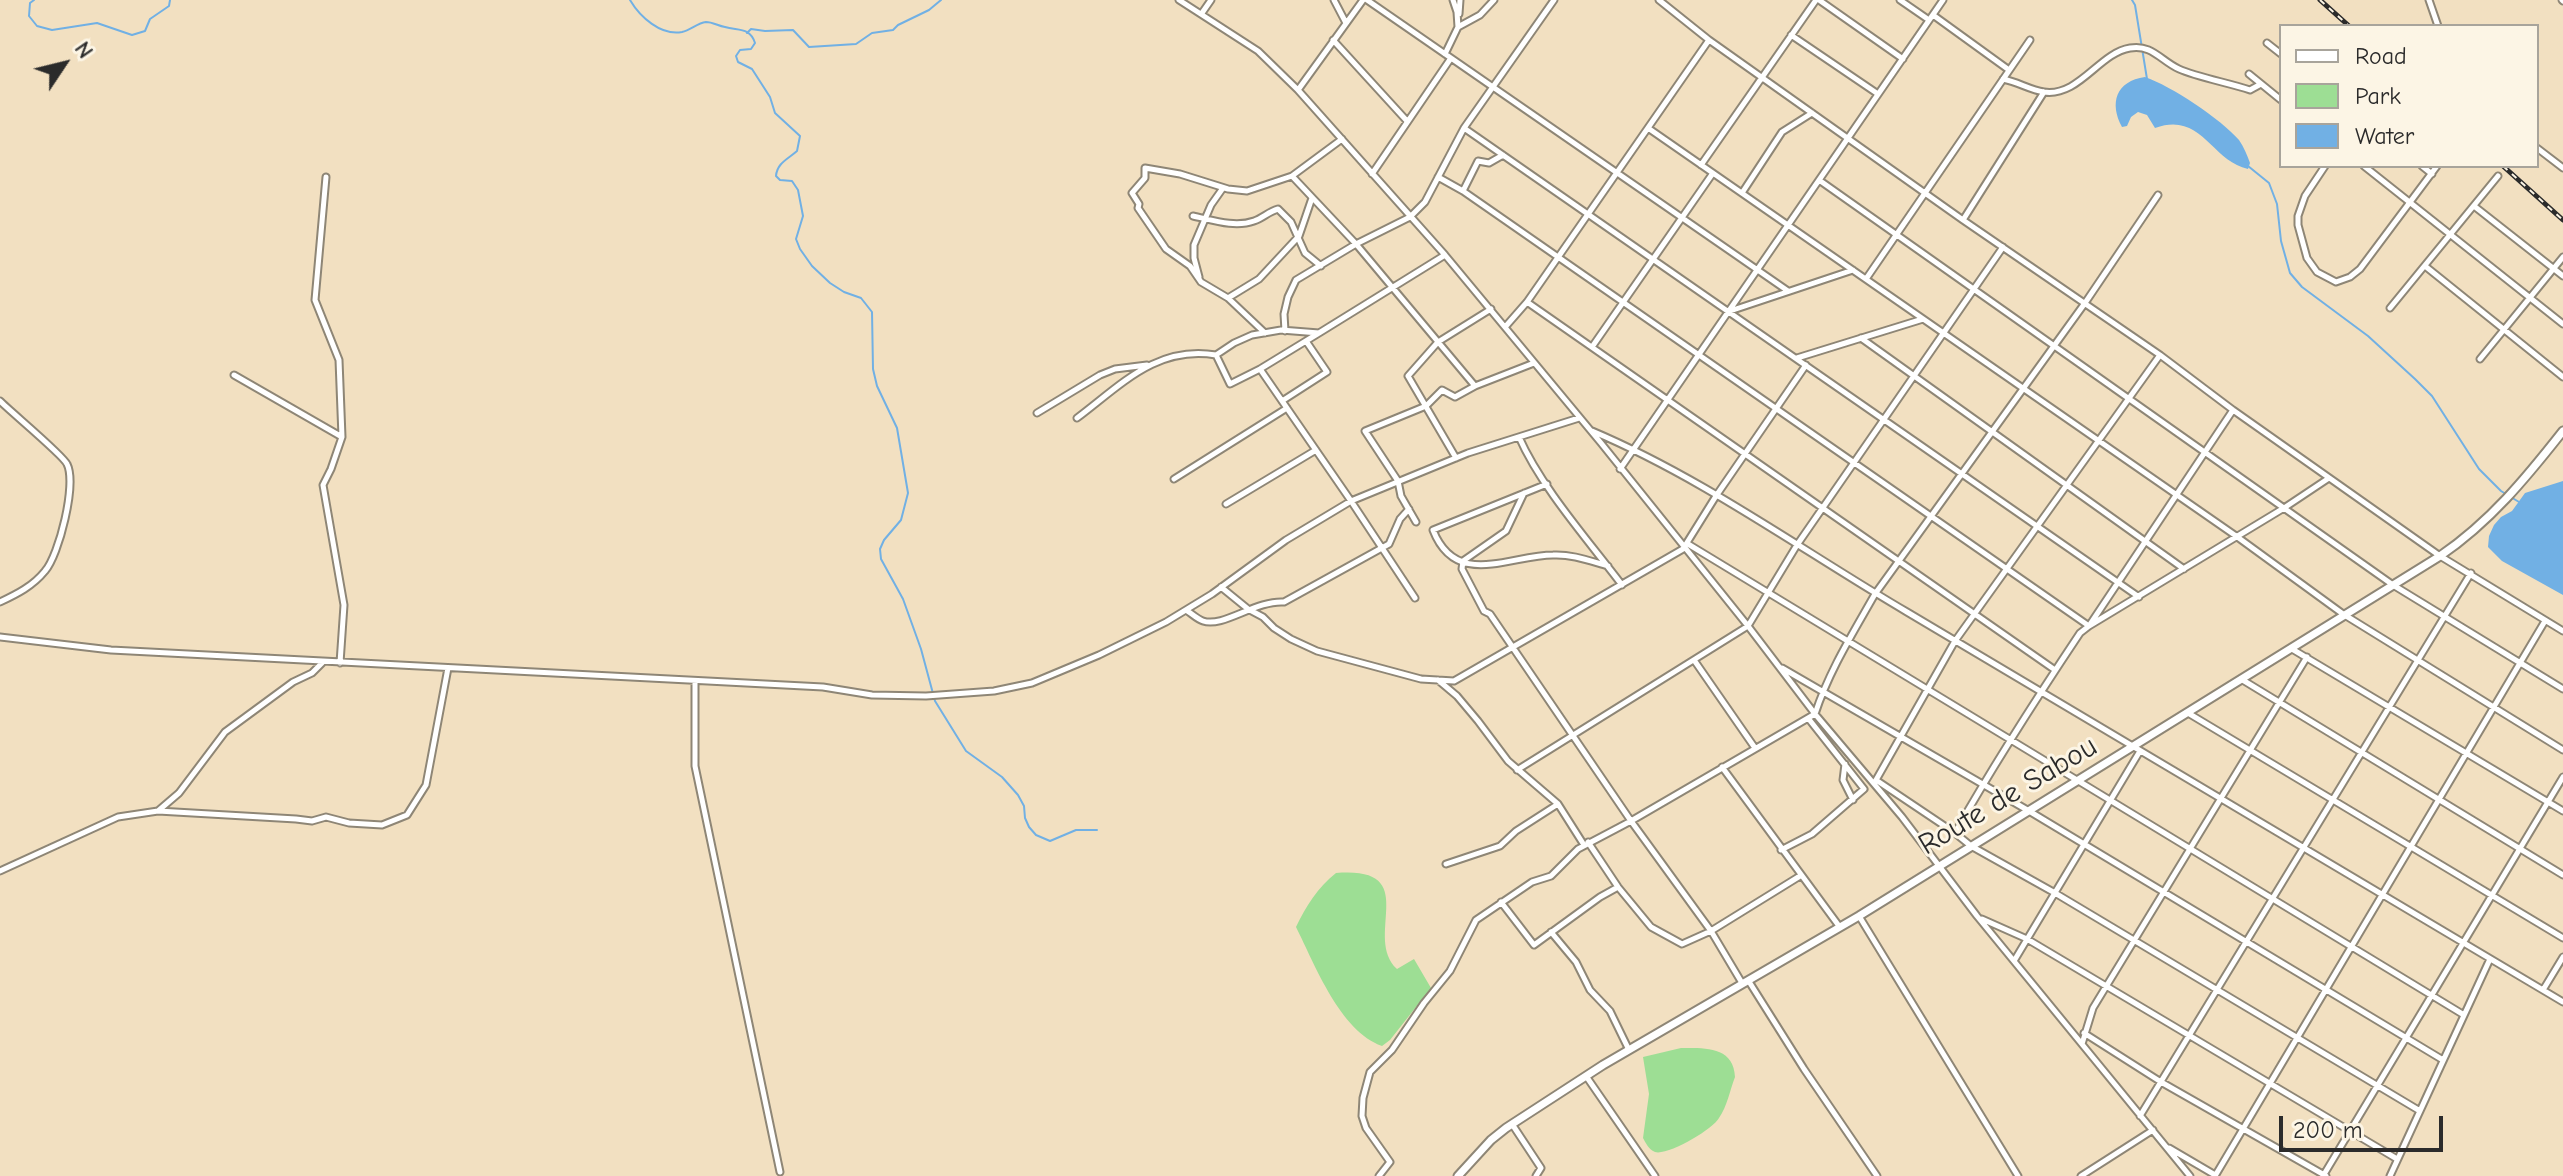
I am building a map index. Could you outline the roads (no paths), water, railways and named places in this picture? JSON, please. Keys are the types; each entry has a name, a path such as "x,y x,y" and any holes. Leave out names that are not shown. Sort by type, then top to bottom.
{"main road":[{"name":"Route de Sabou","path":"1458,1176 1491,1140 1586,1076 1859,916 2077,781 2137,749 2240,679 2440,556 2472,533 2516,489 2563,431"}],"street":[{"path":"1179,0 1258,51 1298,90 1445,255 1686,547 1815,714 1874,782 1977,916 2190,1176"},
{"path":"1202,13 1211,0"},
{"path":"1334,0 1346,23"},
{"path":"1298,90 1365,0 1788,291"},
{"path":"1453,0 1458,27"},
{"path":"1445,54 1458,27 1460,0"},
{"path":"1458,27 1480,15 1494,0"},
{"path":"1285,331 1284,314 1296,280 1356,244 1410,217 1425,202 1464,128 1554,0"},
{"path":"1659,0 1709,40 2160,355 2440,556 2563,631"},
{"path":"1701,165 1818,0 1903,59"},
{"path":"1900,0 2009,70"},
{"path":"1620,469 1943,0"},
{"path":"2429,0 2437,24"},
{"path":"1791,35 1878,94"},
{"path":"1333,40 1407,121"},
{"path":"1506,326 1527,302 1709,40"},
{"path":"1866,279 2030,40"},
{"path":"2267,43 2279,52"},
{"path":"2003,79 2044,92 2057,91 2078,82 2119,51 2140,48 2158,54 2178,69 2250,90 2261,84"},
{"path":"1372,174 1451,58"},
{"path":"2249,74 2279,98"},
{"path":"1963,220 2044,92"},
{"path":"1742,193 1782,132 1812,113"},
{"path":"1464,128 2139,597"},
{"path":"1648,128 2236,536 2343,614 2563,750"},
{"path":"1265,333 1228,298 1201,282 1190,266 1166,249 1138,208 1139,204 1132,193 1145,178 1145,168 1247,191 1292,176 1342,139"},
{"path":"2539,150 2563,168"},
{"path":"1463,191 1478,161 1489,163 1503,155"},
{"path":"2324,168 2305,196 2298,225 2310,265 2328,280 2336,282 2360,269 2436,168"},
{"path":"2367,168 2563,324"},
{"path":"2424,168 2432,174"},
{"path":"1592,347 1713,173"},
{"path":"1292,176 1356,244 1475,386"},
{"path":"2390,308 2498,176"},
{"path":"326,177 315,300 339,360 342,437 323,485 344,605 340,663"},
{"path":"1438,177 1463,191 2089,626"},
{"path":"1819,180 2393,585 2563,689"},
{"path":"1201,282 1194,258 1194,245 1211,205 1224,187"},
{"path":"1379,1176 1390,1162 1366,1128 1362,1116 1370,1072 1392,1050 1450,971 1476,920 1532,882 1551,876 1568,857 1586,844 1815,714 1822,692 1875,594 2085,303 2158,195"},
{"path":"1228,298 1259,279 1297,238 1312,197"},
{"path":"2474,206 2563,276"},
{"path":"1193,216 1242,224 1278,209 1291,222 1305,253 1321,266"},
{"path":"1517,770 1748,626 1797,545 2003,247"},
{"path":"1216,355 1230,384 1260,369 1445,255"},
{"path":"2480,359 2563,257"},
{"path":"2425,266 2563,377"},
{"path":"1729,312 1853,270"},
{"path":"1527,302 2055,670"},
{"path":"1456,458 1408,376 1438,342 1491,309"},
{"path":"1796,359 1923,319"},
{"path":"1077,418 1148,365 1175,354 1195,352 1216,355 1234,343 1265,333 1319,333"},
{"path":"1861,338 2184,569"},
{"path":"1282,401 1327,372 1306,341"},
{"path":"1874,782 1955,641 2160,355"},
{"path":"1416,522 1401,496 1398,481 1365,431 1426,406 1442,390 1455,397 1534,363"},
{"path":"1037,413 1115,369 1148,365"},
{"path":"1221,587 1291,639 1317,651 1421,679 1454,681 1686,547 1716,496 1806,365"},
{"path":"1260,369 1415,598"},
{"path":"234,375 342,437"},
{"path":"0,401 67,464 70,485 64,518 47,570 25,590 0,602"},
{"path":"1174,479 1287,408"},
{"path":"2089,626 2233,410"},
{"path":"0,637 111,650 823,687 872,695 938,696 994,691 1032,683 1099,655 1186,610 1286,540 1351,501 1456,458 1579,418"},
{"path":"1589,430 1635,449 1716,496 1875,594 2563,1002"},
{"path":"1519,437 1547,484 1622,585"},
{"path":"1226,504 1316,450"},
{"path":"1955,833 1982,784 2080,633 2329,478"},
{"path":"1547,484 1433,530 1437,540 1449,554 1463,561 1494,566 1551,554 1608,566"},
{"path":"1524,493 1506,531 1463,561 1462,569 1479,603 1490,614 1631,821 1711,931 1877,1176"},
{"path":"1186,610 1204,622 1225,620 1266,603 1284,602 1389,544 1400,519 1409,509"},
{"path":"1686,547 2464,1015"},
{"path":"2140,1116 2471,573"},
{"path":"2164,1145 2216,1176 2545,621"},
{"path":"2291,649 2563,811"},
{"path":"2082,1045 2093,1008 2307,657"},
{"path":"1694,660 1755,748"},
{"path":"158,811 179,793 225,732 293,682 312,673 323,662"},
{"path":"1778,666 2029,811 2443,1060"},
{"path":"0,871 118,817 158,811 312,821 326,817 349,823 382,825 407,815 426,785 448,668"},
{"path":"2240,679 2563,875"},
{"path":"1438,680 1464,704 1517,770 1558,804 1651,927 1682,944 1711,931 1800,876"},
{"path":"695,682 695,766 780,1172"},
{"path":"2188,713 2563,938"},
{"path":"1781,850 1812,834 1864,789 1808,718"},
{"path":"2014,961 2110,802 2137,749"},
{"path":"1845,764 1843,780 1853,800"},
{"path":"1722,767 1839,926"},
{"path":"2084,1033 2161,1082 2325,1176 2563,777"},
{"path":"1874,782 1971,846 2420,1111"},
{"path":"1446,864 1500,846 1516,831 1558,804"},
{"path":"1501,902 1534,945 1618,887"},
{"path":"1859,916 2018,1176"},
{"path":"1977,916 2027,939 2397,1159"},
{"path":"1551,932 1576,962 1590,990 1610,1011 1629,1051"},
{"path":"2543,990 2563,957"},
{"path":"2390,1176 2490,959"},
{"path":"1586,1076 1655,1176"},
{"path":"1512,1124 1541,1168 1536,1176"},
{"path":"2081,1176 2153,1130"}],"water":[{"path":"2145,77 2181,95 2231,132 2245,151 2250,163 2248,169 2224,157 2195,131 2184,126 2155,128 2147,115 2138,112 2131,117 2127,126 2122,127 2116,110 2118,94 2127,83"},
{"path":"2563,481 2563,595 2502,561 2488,547 2494,525 2512,511 2525,493"}],"waterway":[{"path":"34,0 30,3 29,16 37,26 52,30 97,23 132,35 145,31 150,19 169,6 170,0"},
{"path":"630,0 645,19 666,31 682,32 709,22 743,30 753,38 755,43 751,49 740,50 736,56 738,62 752,69 770,97 775,113 800,136 797,151 781,164 776,176 780,180 792,181 798,190 803,216 796,239 800,249 830,283 861,298 872,312 873,369 877,386 897,428 908,493 901,520 880,549 881,559 903,599 935,701 966,751 1002,777 1018,795 1029,827 1036,835 1050,841 1076,830 1097,830"},
{"path":"747,33 751,29 793,30 809,47 856,44 872,33 893,30 941,0"},
{"path":"2132,0 2147,79"},
{"path":"2248,166 2269,183 2277,204 2281,241 2290,273 2302,287 2368,336 2415,379 2432,396 2479,469 2501,491 2519,502"}],"railway":[{"path":"2320,0 2347,24"},
{"path":"2505,168 2563,220"}]}
